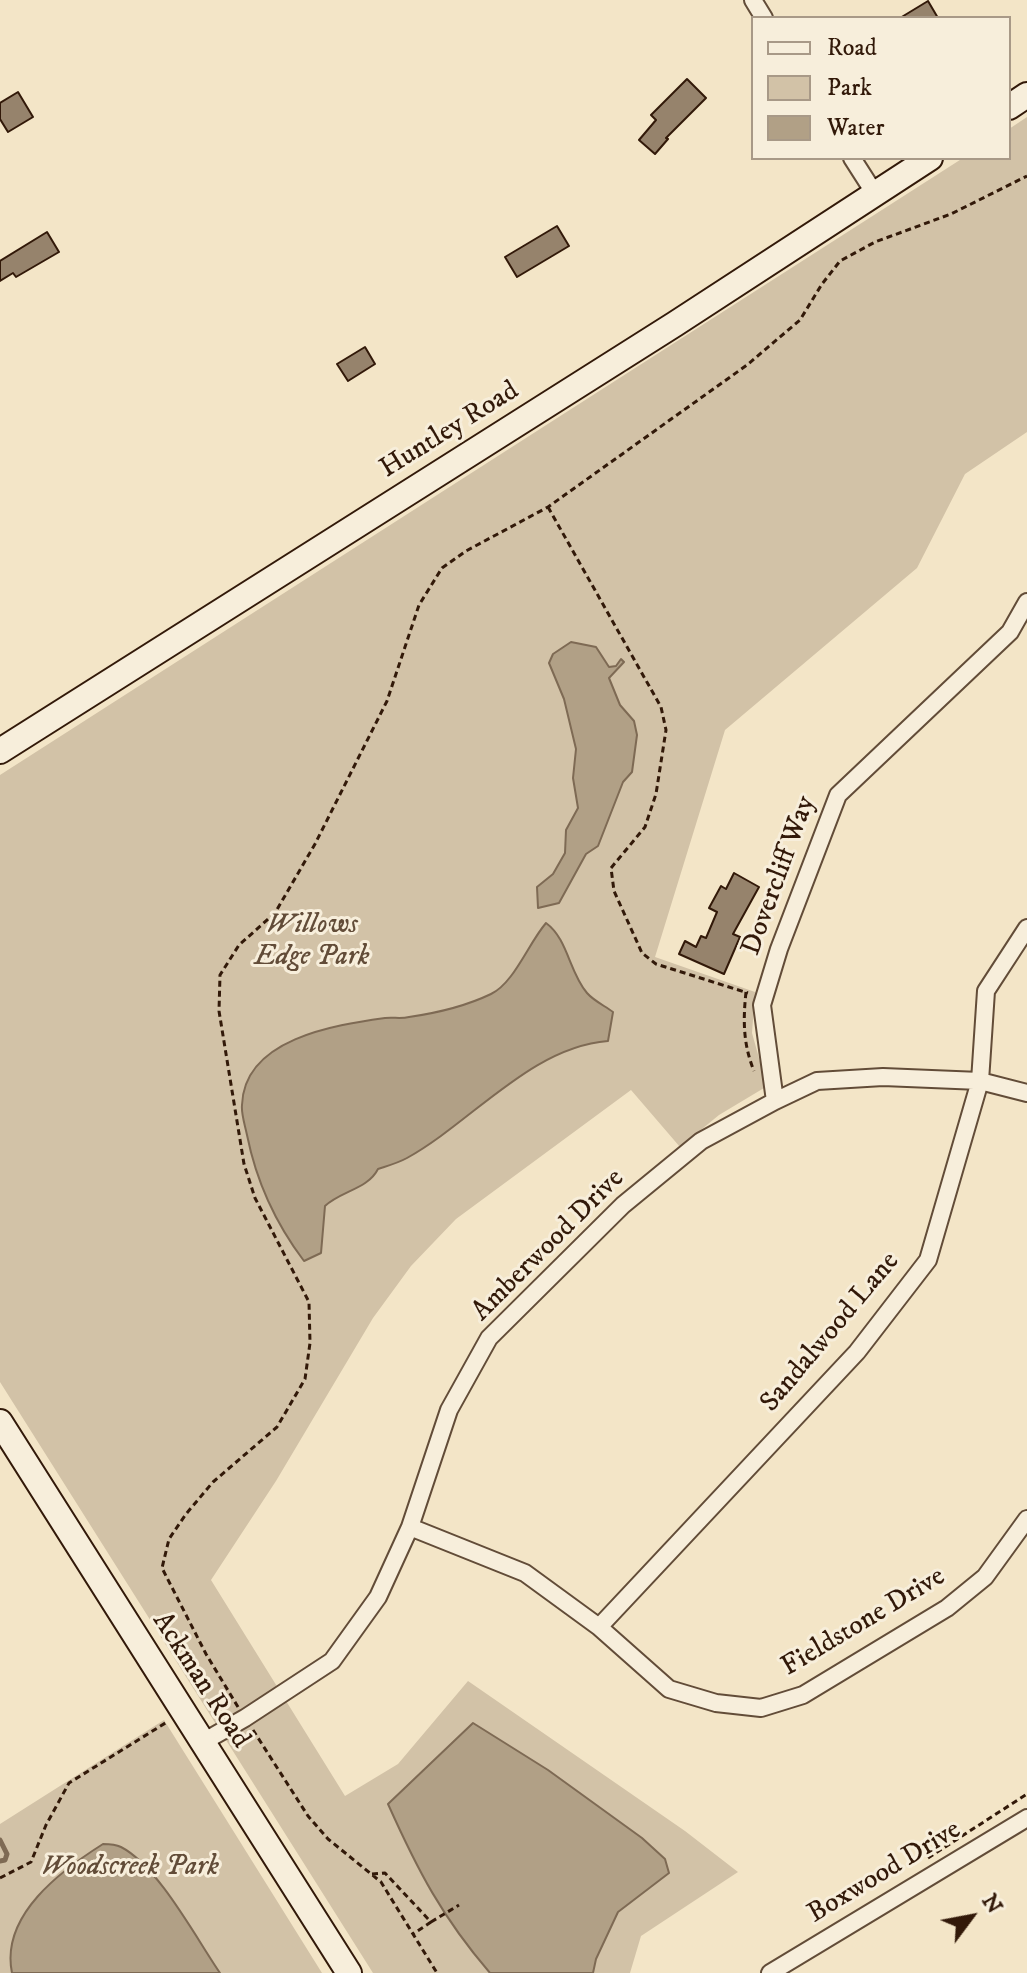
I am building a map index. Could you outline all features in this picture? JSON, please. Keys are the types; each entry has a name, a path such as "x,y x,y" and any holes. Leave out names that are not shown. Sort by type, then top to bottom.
{"street":[{"path":"853,160 875,194"},
{"name":"Huntley Road","path":"0,751 675,324 927,160"},
{"name":"Dovercliff Way","path":"771,1102 762,1005 779,949 838,795 1010,632 1027,602"},
{"name":"Sandalwood Lane","path":"599,1627 857,1352 928,1260 980,1081 986,991 1027,928"},
{"name":"Amberwood Drive","path":"203,1742 332,1661 378,1597 410,1527 449,1410 489,1338 623,1205 701,1141 771,1102 817,1081 883,1077 980,1081 1027,1093"},
{"name":"Ackman Road","path":"0,1422 349,1973"},
{"name":"Fieldstone Drive","path":"410,1527 525,1573 599,1627 669,1689 716,1703 761,1708 803,1695 947,1608 985,1577 1027,1519"},
{"name":"Boxwood Drive","path":"770,1973 1027,1818"}],"path":[{"path":"437,1973 381,1882 328,1839 308,1816 206,1654 162,1568 169,1539 186,1514 213,1482 277,1427 305,1379 310,1343 309,1302 255,1198 244,1164 219,1011 220,975 239,945 275,913 315,844 387,701 419,605 442,568 466,551 548,507 747,365 800,320 840,261 875,242 951,214 1027,176"},
{"path":"548,507 661,707 666,730 656,794 645,827 611,868 614,891 642,953 656,964 764,998"},
{"path":"746,992 743,1025 748,1057 771,1102"},
{"path":"0,1878 31,1862 46,1825 69,1783 184,1712"},
{"path":"372,1874 385,1873 431,1922"},
{"path":"413,1934 459,1905"}],"green space":[{"name":"Willows Edge Park","path":"1027,117 1027,432 965,474 917,568 725,730 655,957 755,992 752,1033 764,1076 764,1088 719,1115 680,1147 631,1090 456,1219 411,1266 373,1318 276,1481 211,1580 345,1796 398,1764 468,1681 685,1831 738,1872 641,1936 630,1973 373,1973 0,1382 0,775 960,160 1011,160 1011,128"},
{"name":"Woodscreek Park","path":"164,1720 322,1973 0,1973 0,1824"}],"water":[{"path":"571,642 596,647 609,667 616,666 621,659 624,662 609,678 620,705 634,721 637,735 632,772 623,782 598,846 586,854 559,903 538,908 537,887 553,874 565,853 566,830 578,808 573,778 576,749 564,699 549,663 553,654"},
{"path":"546,923 559,938 587,993 613,1012 608,1041 580,1046 528,1071 431,1143 404,1160 378,1169 361,1186 331,1201 325,1206 321,1253 304,1261 268,1201 251,1152 242,1105 247,1083 258,1065 275,1050 318,1031 364,1021 430,1013 491,994 514,972"},
{"path":"473,1723 548,1770 642,1838 665,1859 669,1873 618,1912 596,1959 593,1973 490,1973 445,1913 410,1851 388,1804"},
{"path":"103,1844 121,1847 149,1870 220,1973 12,1973 11,1952 15,1932 25,1914 53,1881"}],"building":[{"path":"928,1 937,16 903,16"},
{"path":"687,79 706,98 666,138 655,154 639,140 656,120 651,115"},
{"path":"18,92 33,117 8,132 0,119 0,103"},
{"path":"557,226 569,246 517,277 505,257"},
{"path":"47,232 59,252 16,277 13,273 0,281 0,261"},
{"path":"365,347 375,364 348,381 337,364"},
{"path":"734,873 759,887 733,934 740,937 724,974 679,954 685,941 696,947 701,936 706,938 717,912 709,908 721,886 726,889"}],"waterway":[{"path":"0,1840 7,1854 5,1860 0,1861"}]}
